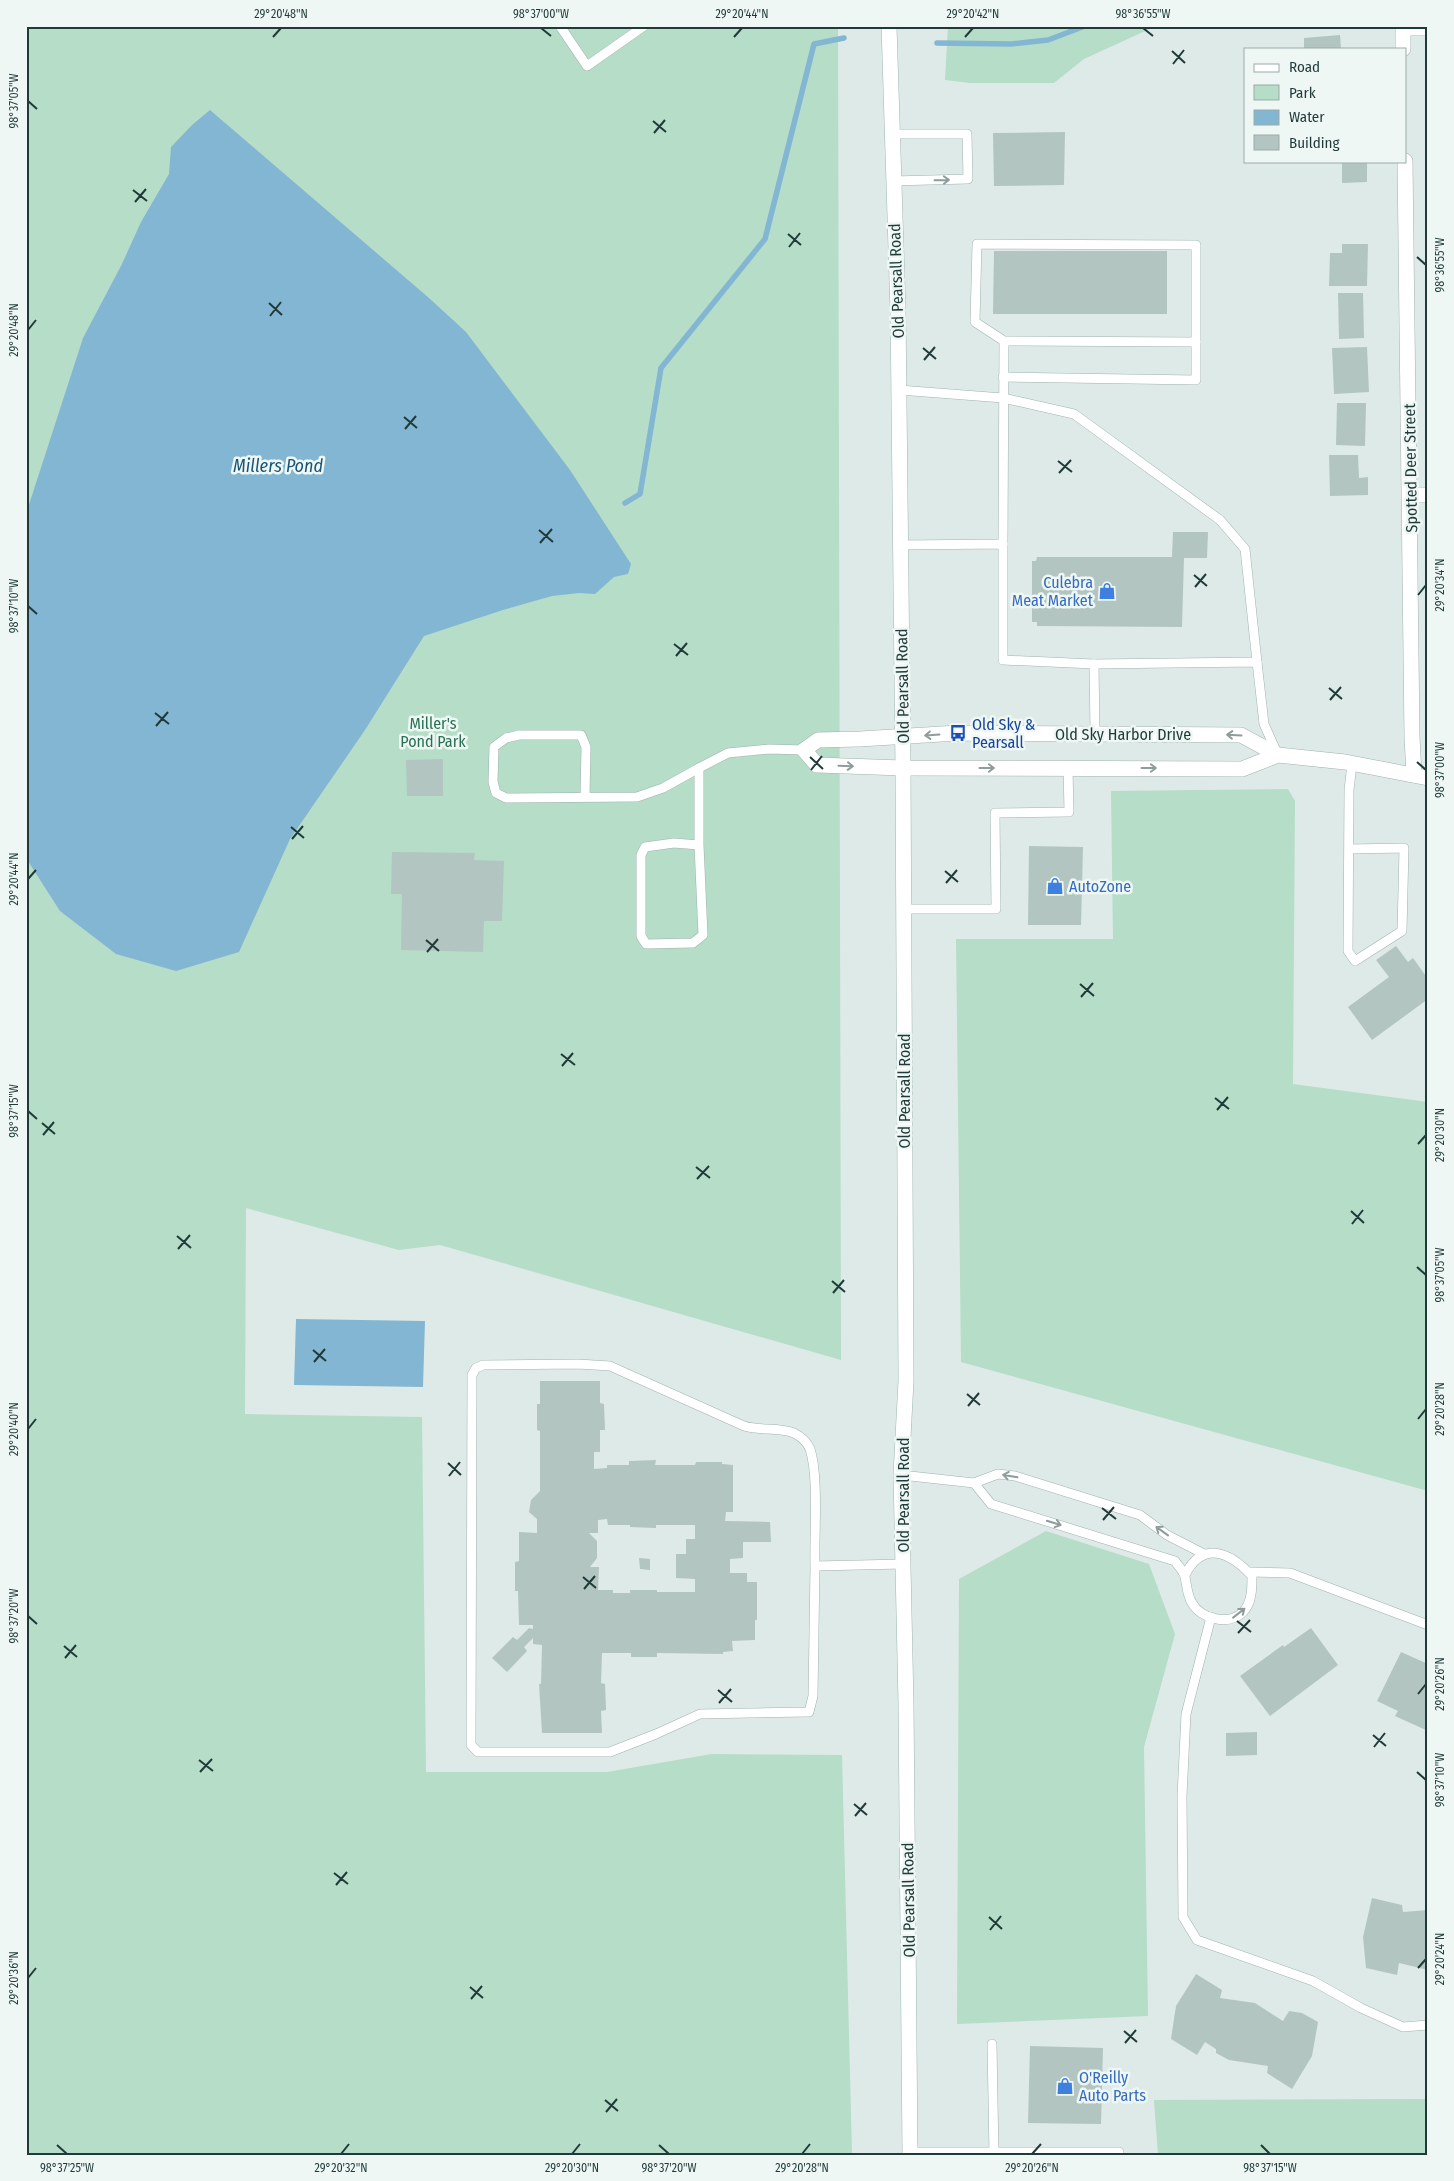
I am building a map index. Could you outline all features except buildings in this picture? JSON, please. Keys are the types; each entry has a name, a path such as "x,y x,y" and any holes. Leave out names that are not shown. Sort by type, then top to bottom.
{"main road":[{"name":"Old Pearsall Road","path":"889,26 899,390 903,768 906,1381 900,1475 910,2000 910,2154"},
{"path":"1403,48 1403,28 1428,28"},
{"name":"Spotted Deer Street","path":"1405,162 1412,737 1421,777"},
{"path":"1410,495 1428,495"},
{"name":"Old Sky Harbor Drive","path":"804,750 818,740 958,733 1241,734 1278,754 1352,764 1421,777"},
{"path":"804,750 817,764 903,768 1242,769 1278,754"}],"lane":[{"path":"560,26 587,66 644,26"},
{"path":"892,134 967,134 968,179 894,181"},
{"path":"1003,377 1196,380 1196,342 1196,245 978,244 975,322 1004,341 1196,342"},
{"path":"1004,341 1002,398 1003,660 1094,664 1257,662"},
{"path":"899,390 1002,398 1074,414 1220,520 1245,549 1264,724 1278,754"},
{"path":"900,545 1003,544"},
{"path":"1094,664 1095,734"},
{"path":"585,797 586,747 581,736 519,735 506,738 494,747 493,782 496,793 506,798 637,797 663,788 728,754 769,749 804,750"},
{"path":"1349,849 1404,848 1402,931 1355,961 1348,951 1349,790 1352,764"},
{"path":"698,845 674,843 645,847 641,855 641,936 646,944 693,943 703,935 698,845 699,768"},
{"path":"904,909 996,909 995,813 1069,812 1068,768"},
{"path":"536,1364 610,1366 744,1426 756,1430 784,1431 795,1434 809,1448 814,1472 814,1566 813,1696 809,1712 700,1714 610,1752 478,1752 474,1750 471,1745 471,1425 472,1375 476,1368 484,1365 536,1364"},
{"path":"900,1475 974,1483 998,1474 1038,1482 1140,1515 1167,1535 1204,1554 1218,1554 1231,1557 1252,1576 1250,1599 1243,1612 1233,1618 1219,1620 1205,1615 1192,1604 1185,1575 1175,1561 991,1504 974,1483"},
{"path":"1185,1575 1192,1562 1204,1554"},
{"path":"814,1566 903,1564"},
{"path":"1249,1572 1290,1573 1428,1625"},
{"path":"1211,1617 1186,1714 1182,1796 1183,1917 1198,1940 1313,1981 1361,2008 1403,2027 1428,2025"},
{"path":"992,2044 994,2153"},
{"path":"910,2154 1120,2152"}],"green space":[{"name":"Miller's Pond Park","path":"26,26 838,26 841,1360 440,1245 399,1250 246,1208 245,1414 422,1417 426,1772 607,1772 712,1754 842,1755 852,2155 26,2155"},
{"path":"948,26 1156,26 1084,59 1054,83 970,83 945,80"},
{"path":"1288,789 1295,801 1293,1084 1428,1102 1428,1491 961,1362 956,939 1113,939 1111,791"},
{"path":"1046,1531 1149,1564 1175,1634 1144,1747 1148,2016 957,2024 959,1579"},
{"path":"1428,2099 1428,2155 1158,2155 1154,2100"}],"water":[{"name":"Millers Pond","path":"210,110 466,332 570,470 631,564 628,574 614,577 595,594 579,593 552,596 424,636 365,730 290,839 239,952 176,971 116,954 60,911 26,858 26,514 83,338 122,264 141,222 169,174 171,147 192,125"},
{"path":"296,1319 425,1321 423,1387 294,1385"}],"waterway":[{"path":"937,43 1011,44 1048,40 1085,26"},
{"path":"625,503 640,494 661,368 765,239 814,44 844,38"}],"place":[{"name":"Culebra Meat Market","path":"1107,591"},
{"name":"Old Sky & Pearsall","path":"958,733"},
{"name":"AutoZone","path":"1055,886"},
{"name":"O'Reilly Auto Parts","path":"1065,2086"}]}
